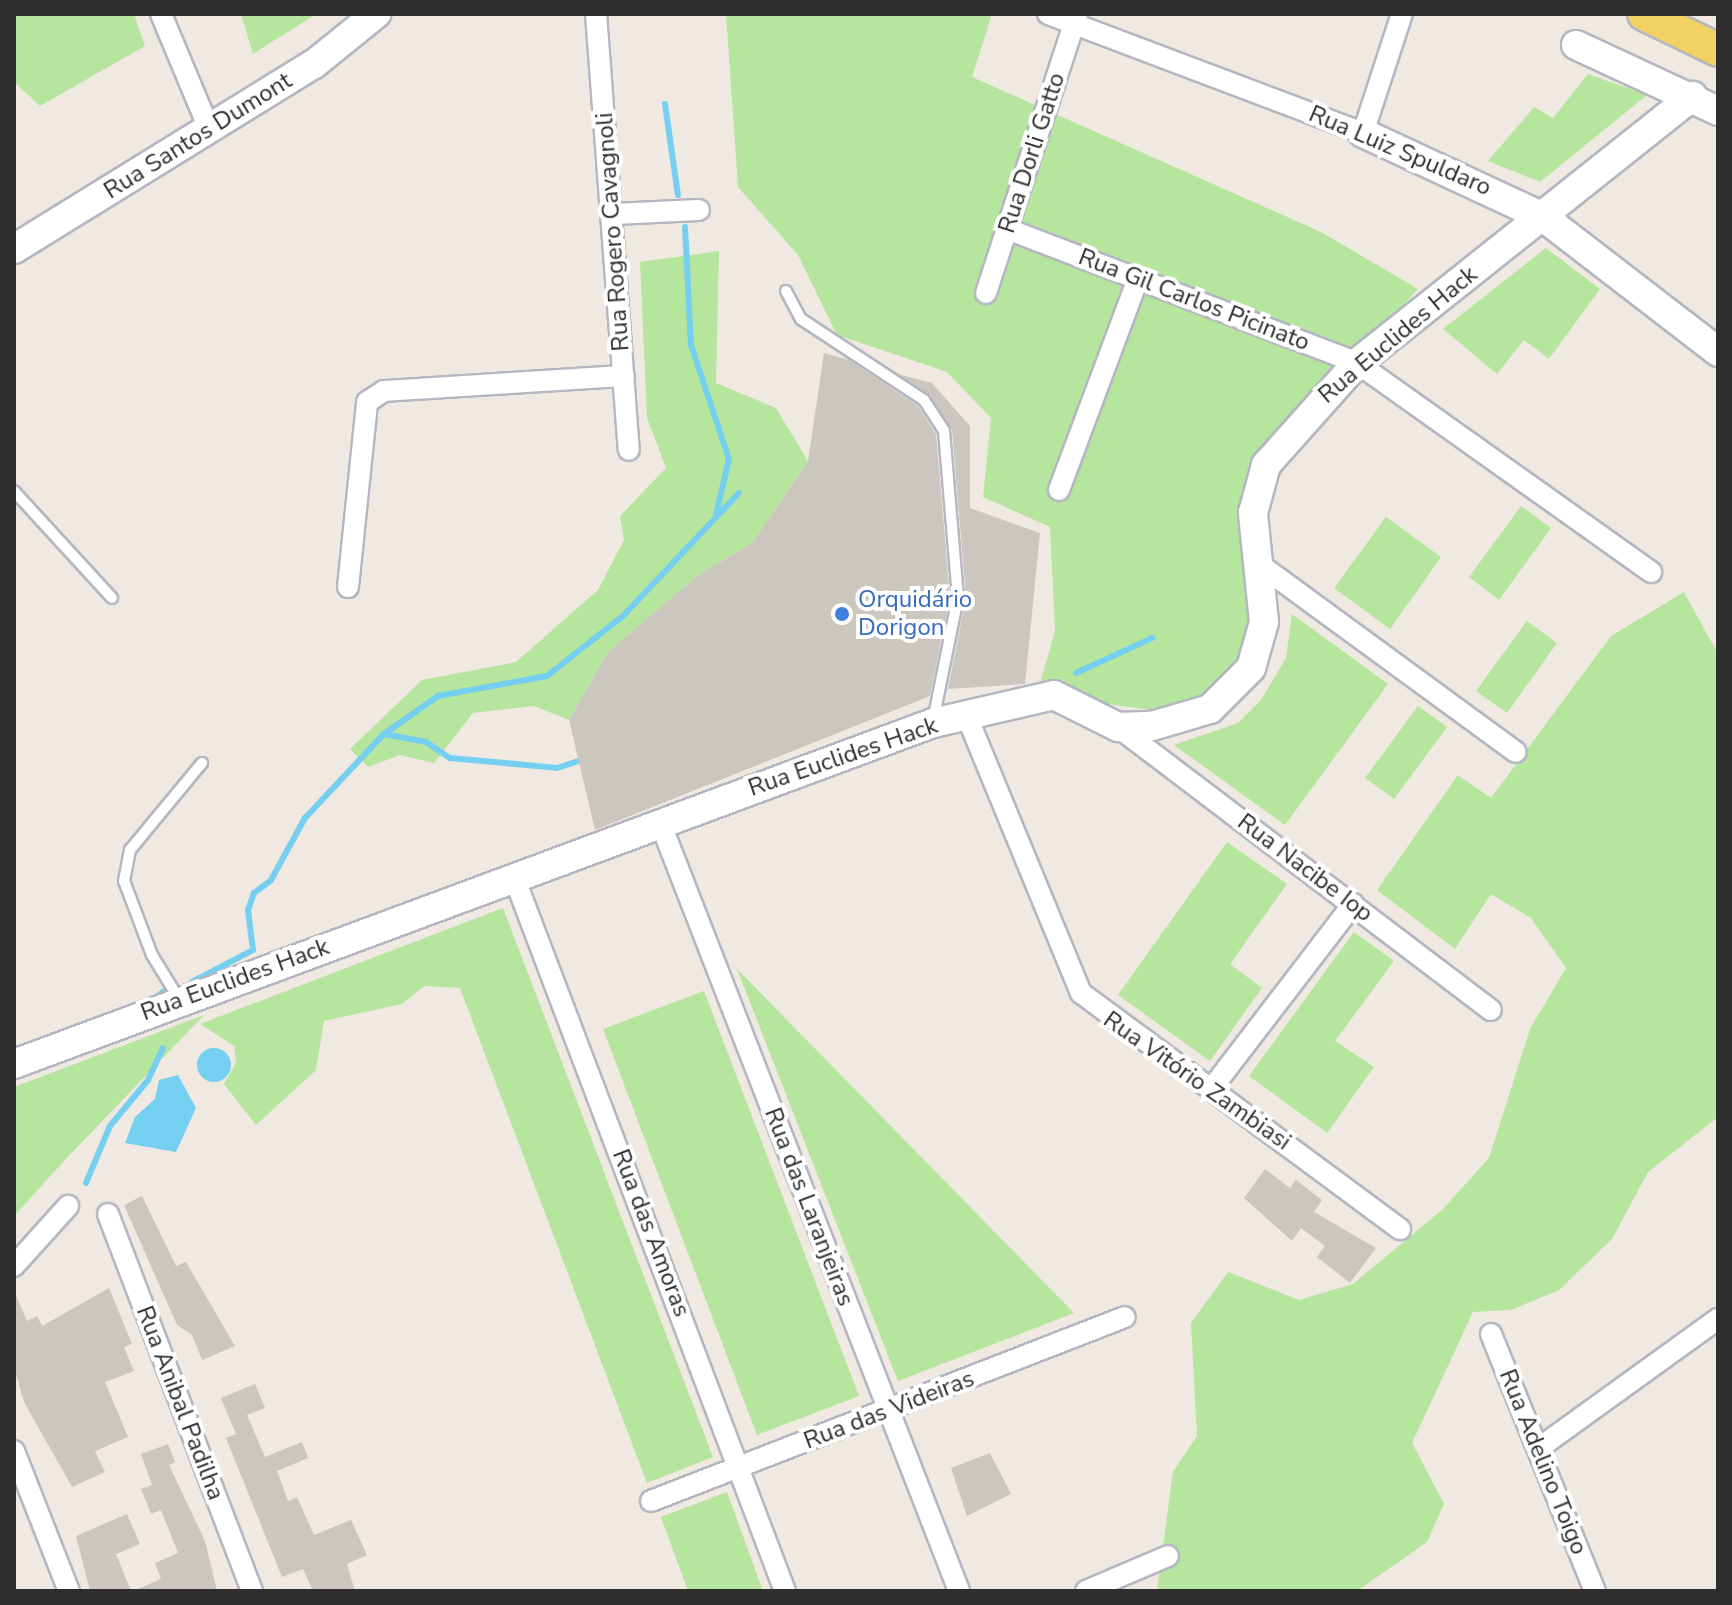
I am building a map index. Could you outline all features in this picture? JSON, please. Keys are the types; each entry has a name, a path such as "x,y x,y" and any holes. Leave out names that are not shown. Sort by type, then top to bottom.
{"main road":[{"path":"1644,14 1718,50"}],"street":[{"path":"161,14 210,131"},
{"name":"Rua Santos Dumont","path":"14,249 210,131 376,14"},
{"name":"Rua Rogero Cavagnoli","path":"596,14 629,450"},
{"name":"Rua Luiz Spuldaro","path":"1048,14 1076,19 1363,133 1543,217 1718,352"},
{"path":"1363,133 1402,14"},
{"name":"Rua Dorli Gatto","path":"986,293 1076,19"},
{"path":"1576,45 1693,96 1718,111"},
{"name":"Rua Euclides Hack","path":"14,1064 179,999 933,723 968,719 1054,695 1118,727 1186,719 1233,689 1251,668 1261,634 1263,567 1253,513 1266,465 1357,363 1693,96"},
{"path":"613,214 699,210"},
{"name":"Rua Gil Carlos Picinato","path":"1007,229 1357,363 1651,572"},
{"path":"1059,490 1138,279"},
{"path":"348,587 367,402 384,391 624,376"},
{"path":"1263,567 1516,752"},
{"name":"Rua Vitório Zambiasi","path":"968,719 1081,993 1400,1229"},
{"name":"Rua Nacibe Iop","path":"1118,727 1491,1010"},
{"name":"Rua das Laranjeiras","path":"660,822 959,1591"},
{"name":"Rua das Amoras","path":"514,877 785,1591"},
{"path":"1212,1088 1353,904"},
{"path":"14,1266 68,1206"},
{"name":"Rua Anibal Padilha","path":"108,1214 252,1591"},
{"name":"Rua das Videiras","path":"651,1501 1125,1317"},
{"path":"1539,1448 1718,1319"},
{"name":"Rua Adelino Toigo","path":"1491,1334 1595,1591"},
{"path":"14,1451 69,1591"},
{"path":"1086,1591 1168,1556"}],"lane":[{"path":"786,291 801,319 924,400 944,431 958,597 933,723"},
{"path":"14,491 112,598"},
{"path":"179,999 152,955 124,881 130,850 202,763"}],"green space":[{"path":"14,14 134,14 145,46 40,106 14,82"},
{"path":"241,14 316,14 253,54"},
{"path":"726,14 992,14 972,77 1321,232 1418,289 1260,461 1244,662 1213,699 1178,714 1037,694 1055,631 1050,527 983,497 991,418 947,372 837,335 798,255 738,187"},
{"path":"1588,74 1647,95 1540,182 1488,161 1534,107 1553,118"},
{"path":"1546,248 1600,289 1549,359 1524,340 1497,374 1443,329"},
{"path":"719,251 716,383 776,408 808,461 752,543 697,576 608,652 569,720 534,706 473,713 434,763 400,755 368,767 350,749 422,680 516,662 598,590 624,540 620,516 666,468 647,418 640,262"},
{"path":"1521,506 1551,528 1499,600 1469,577"},
{"path":"1386,517 1441,557 1390,629 1334,588"},
{"path":"1684,592 1718,654 1718,1117 1648,1172 1612,1239 1559,1290 1511,1310 1473,1312 1412,1443 1444,1504 1427,1542 1357,1591 1157,1591 1173,1472 1197,1436 1191,1323 1228,1272 1299,1300 1353,1284 1443,1209 1489,1158 1530,1029 1566,968 1531,918 1491,894 1455,949 1377,890 1458,775 1491,798 1611,636"},
{"path":"1292,614 1388,684 1285,825 1174,745 1238,723 1261,700 1286,658"},
{"path":"1527,621 1557,643 1507,713 1476,691"},
{"path":"1418,706 1447,727 1394,799 1365,778"},
{"path":"1227,842 1287,884 1230,964 1262,988 1210,1061 1118,995"},
{"path":"503,908 713,1457 647,1483 460,988 424,986 402,1004 324,1021 316,1070 256,1125 224,1084 236,1062 234,1046 200,1024"},
{"path":"1354,932 1394,961 1335,1041 1374,1067 1327,1133 1249,1076"},
{"path":"737,969 1074,1313 898,1381"},
{"path":"704,991 859,1396 757,1435 603,1029"},
{"path":"204,1015 63,1162 15,1215 14,1087"},
{"path":"727,1492 763,1591 688,1591 661,1517"}],"water":[{"path":"214,1048 226,1053 231,1065 226,1077 214,1082 202,1077 197,1065 202,1053"},
{"path":"178,1075 196,1108 176,1152 125,1143 135,1117 155,1099 159,1080"}],"building":[{"name":"Orquidário Dorigon","path":"824,353 849,360 918,406 936,434 950,597 930,696 595,830 569,720 608,652 697,576 752,543 808,461"},
{"path":"898,374 932,383 970,426 970,508 1040,533 1025,684 948,689 966,597 952,430 930,395"},
{"path":"1265,1169 1290,1188 1296,1180 1322,1200 1314,1212 1376,1248 1350,1283 1317,1257 1325,1246 1301,1228 1292,1241 1244,1198"},
{"path":"142,1196 176,1266 186,1262 235,1346 202,1360 192,1335 177,1325 124,1205"},
{"path":"109,1288 132,1344 124,1347 134,1371 105,1382 128,1437 95,1451 105,1472 72,1487 24,1402 14,1367 14,1291 27,1321 37,1316 42,1326"},
{"path":"255,1384 265,1408 247,1415 265,1457 302,1442 308,1458 277,1471 288,1501 297,1497 314,1535 351,1520 367,1555 347,1564 355,1591 313,1591 303,1569 282,1577 226,1438 236,1434 221,1398"},
{"path":"168,1444 175,1462 169,1465 205,1541 217,1591 133,1591 161,1579 155,1563 178,1553 161,1510 151,1514 141,1489 152,1485 141,1454"},
{"path":"990,1453 1011,1494 967,1516 951,1468"},
{"path":"127,1514 140,1544 116,1554 131,1591 90,1591 76,1536"}],"waterway":[{"path":"665,104 678,195"},
{"path":"685,227 691,345 729,459 716,515"},
{"path":"192,982 253,950 248,910 254,893 271,880 305,818 384,734 438,696 547,676 623,616 739,493"},
{"path":"1076,673 1152,638"},
{"path":"384,734 426,742 450,758 557,768 585,759"},
{"path":"151,1001 167,989"},
{"path":"86,1183 110,1126 148,1080 163,1048"}],"place":[{"name":"Orquidário Dorigon","path":"842,614"}]}
